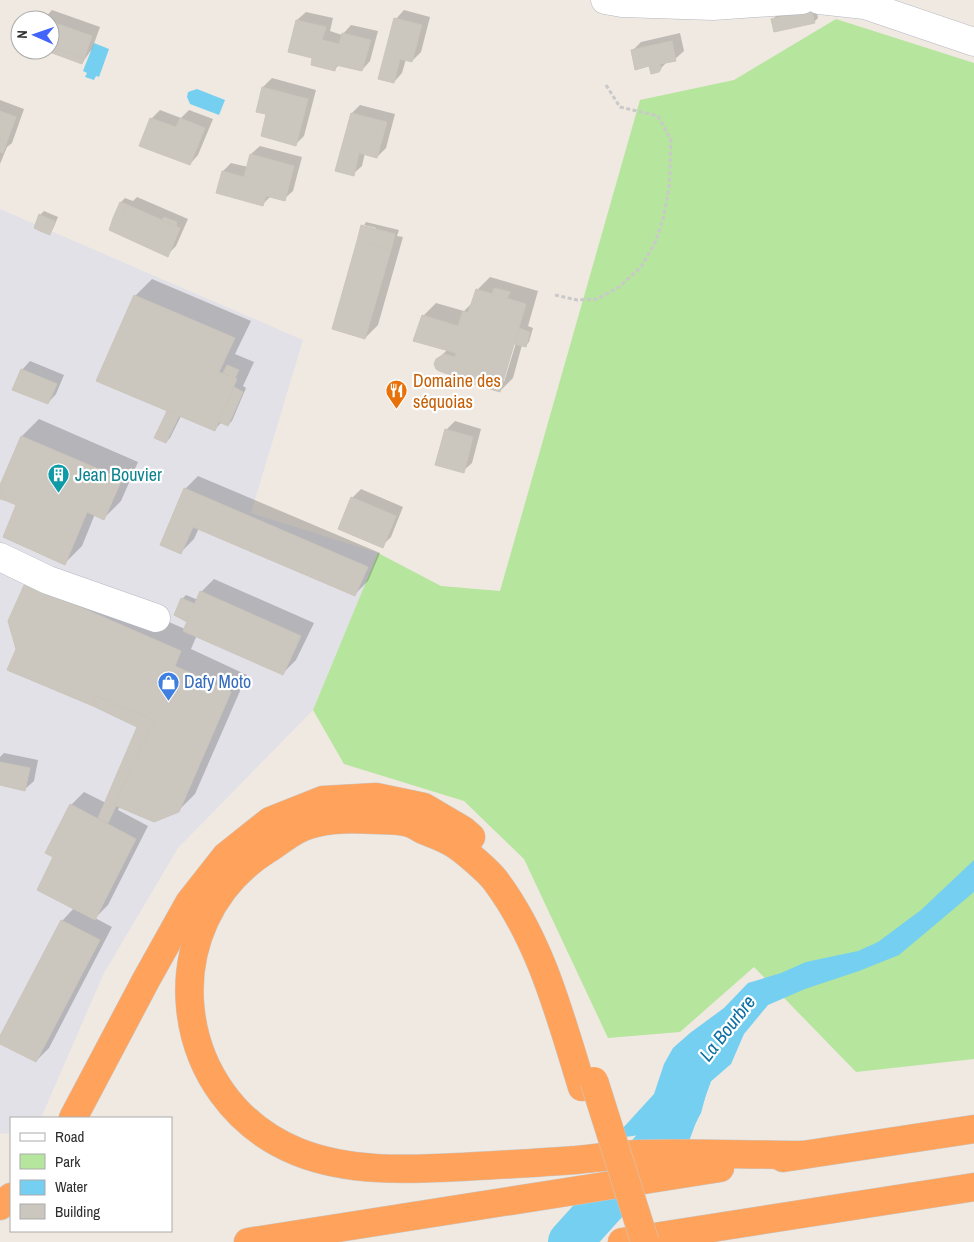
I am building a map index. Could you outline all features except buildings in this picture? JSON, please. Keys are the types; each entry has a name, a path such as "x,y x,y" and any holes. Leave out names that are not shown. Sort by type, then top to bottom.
{"highway":[{"path":"74,1117 189,903 226,856 270,821 323,800 376,798 424,806 462,830 500,861 522,889 543,926 566,991 588,1084 632,1242"},
{"path":"645,1242 588,1084 529,934 494,878 455,844 406,822 350,818 307,825 251,860 221,894 208,915 192,955 189,997 191,1016 204,1061 213,1081 225,1099 254,1128 276,1142 322,1160 396,1169 577,1160 636,1154 801,1155"},
{"path":"248,1242 974,1129"},
{"path":"622,1242 974,1187"},
{"path":"0,1206 10,1198"}],"street":[{"path":"605,0 622,3 714,3 802,0"},
{"path":"818,0 865,5 974,42"},
{"path":"0,557 48,580 156,618"}],"path":[{"path":"555,294 577,300 596,299 619,287 641,267 655,242 663,219 669,189 671,140 658,116 620,107 606,85"}],"shaded area":[{"path":"0,209 303,340 251,513 378,553 313,710 178,848 104,973 41,1117 10,1117 10,1133 0,1134"}],"green space":[{"path":"836,19 974,63 974,1059 856,1072 754,967 680,1032 608,1038 524,859 464,801 344,764 313,710 378,553 441,586 500,591 640,100 734,80"}],"water":[{"path":"94,43 109,49 99,77 96,76 94,80 85,77 87,73 83,71"},
{"path":"197,89 225,100 219,115 190,104 187,97 188,92"},
{"path":"974,860 974,892 899,955 805,989 768,1005 744,1034 731,1064 709,1083 701,1113 693,1128 625,1137 622,1129 654,1094 664,1064 673,1048 724,1008 748,983 781,973 806,962 858,951 878,942 921,910"}],"waterway":[{"name":"La Bourbre","path":"570,1242 669,1132 690,1075"}],"place":[{"name":"Domaine des séquoias","path":"397,410"},
{"name":"Jean Bouvier","path":"59,494"},
{"name":"Dafy Moto","path":"168,701"}]}
